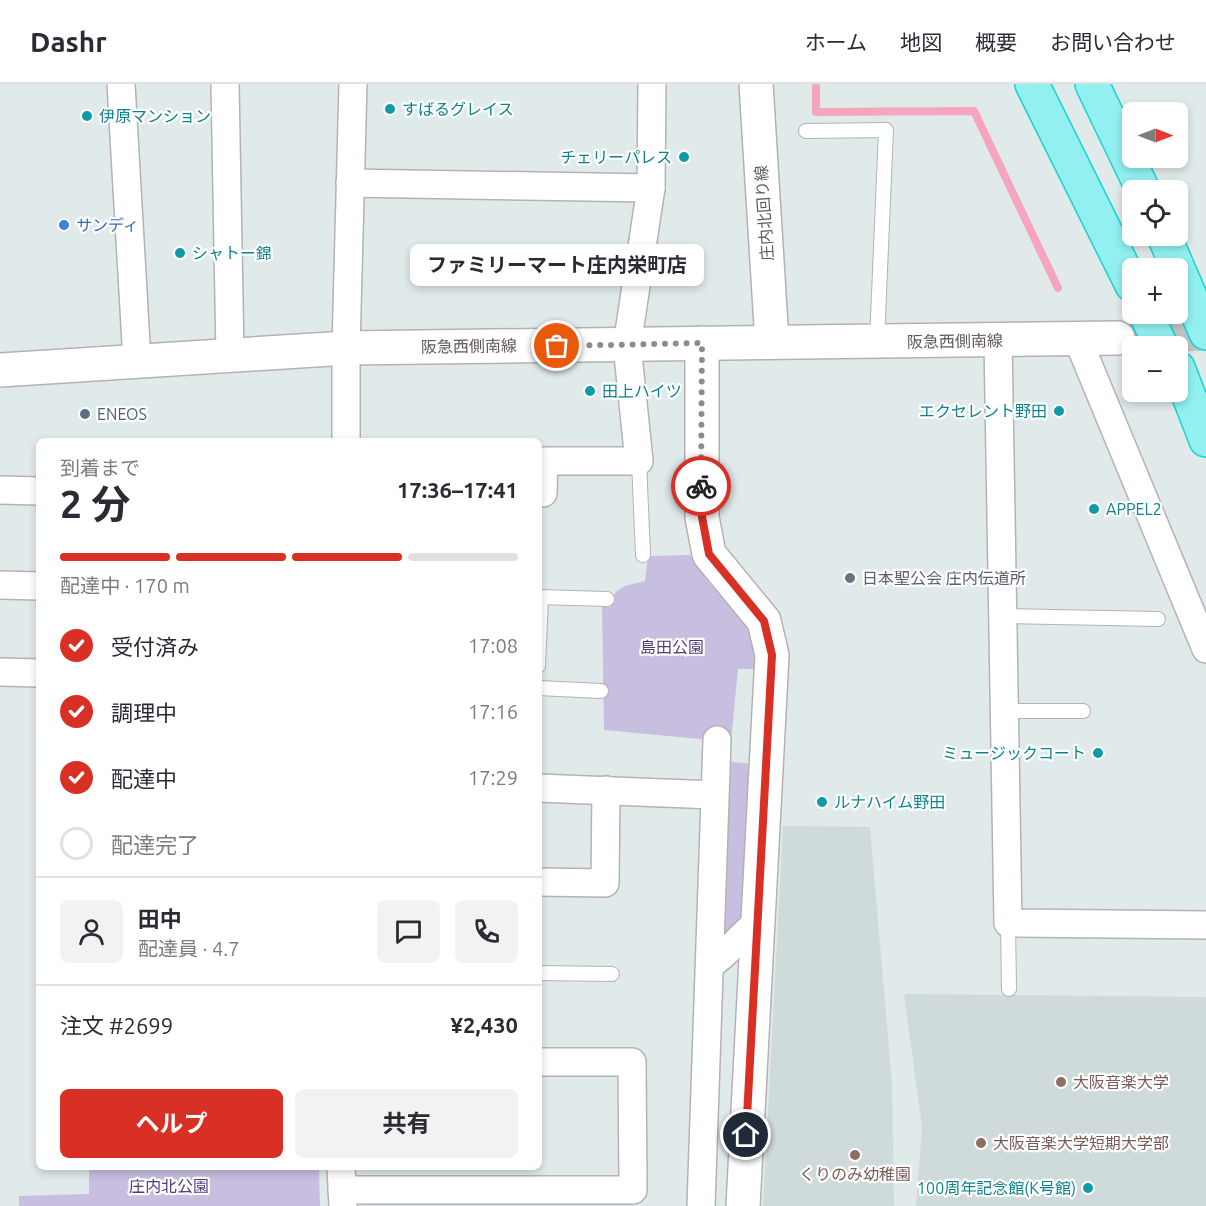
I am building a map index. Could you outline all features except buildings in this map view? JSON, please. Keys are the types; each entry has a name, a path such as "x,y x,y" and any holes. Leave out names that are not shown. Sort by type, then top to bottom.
{"highway":[{"path":"1032,84 1122,265"},
{"path":"1048,84 1130,258"},
{"path":"1092,84 1138,180"},
{"path":"1117,84 1124,102"},
{"path":"1168,246 1206,333"},
{"path":"1186,246 1206,296"},
{"path":"1188,394 1206,442"},
{"path":"1188,402 1206,442"}],"street":[{"path":"121,84 137,361"},
{"path":"225,84 230,355"},
{"path":"346,438 353,84"},
{"path":"542,493 544,460 639,461 627,345 651,188 652,84"},
{"name":"庄内北回り線","path":"756,84 772,342"},
{"path":"350,183 651,188"},
{"name":"阪急西側南線","path":"0,370 346,348 1118,338"},
{"path":"998,340 1008,923 1206,926"},
{"path":"1078,340 1206,649"},
{"path":"702,343 702,517 709,554 764,621 772,655 743,1206"},
{"path":"0,490 36,491"},
{"path":"0,585 36,586"},
{"path":"0,672 36,673"},
{"path":"702,1206 717,740"},
{"path":"542,788 714,795"},
{"path":"542,882 605,883 606,790"},
{"path":"710,959 729,952 742,934 757,923"},
{"path":"342,1188 633,1190 632,1062 542,1062"}],"lane":[{"path":"806,131 886,130 877,341"},
{"path":"639,461 643,555"},
{"path":"542,597 607,598"},
{"path":"1003,616 1158,620"},
{"path":"542,688 601,691"},
{"path":"1005,711 1083,711"},
{"path":"1008,923 1009,989"},
{"path":"542,973 612,974"}],"shaded area":[{"path":"783,826 870,827 892,1084 894,1206 763,1206"},
{"name":"大阪音楽大学","path":"904,994 1206,997 1206,1206 916,1206 922,1127"}],"green space":[{"name":"島田公園","path":"690,555 709,583 745,622 754,646 757,669 738,669 731,742 604,730 602,607 611,607 618,590 645,581 648,556"},
{"path":"722,761 754,764 747,904 725,945 719,951"},
{"name":"庄内北公園","path":"89,1170 319,1170 320,1206 19,1206 19,1196 89,1194"}],"waterway":[{"path":"816,84 816,112 974,111 1058,288"}],"tunnel":[{"path":"1118,338 1206,334"}],"way so far":[{"path":"557,346 702,343 701,486"}],"place":[{"name":"すばるグレイス","path":"390,109"},
{"name":"伊原マンション","path":"87,116"},
{"name":"チェリーパレス","path":"684,157"},
{"name":"サンディ","path":"64,225"},
{"name":"シャトー錦","path":"180,253"},
{"name":"ファミリーマート庄内栄町店","path":"557,346"},
{"name":"田上ハイツ","path":"590,391"},
{"name":"エクセレント野田","path":"1059,411"},
{"name":"ENEOS","path":"85,414"},
{"name":"APPEL2","path":"1094,509"},
{"name":"日本聖公会 庄内伝道所","path":"850,578"},
{"name":"ミュージックコート","path":"1098,753"},
{"name":"ルナハイム野田","path":"822,802"},
{"name":"大阪音楽大学","path":"1061,1082"},
{"name":"大阪音楽大学短期大学部","path":"981,1143"},
{"name":"くりのみ幼稚園","path":"855,1155"},
{"name":"100周年記念館(K号館)","path":"1088,1188"}],"route":[{"path":"701,486 702,517 709,554 735,589 764,621 772,655 746,1135"}]}
